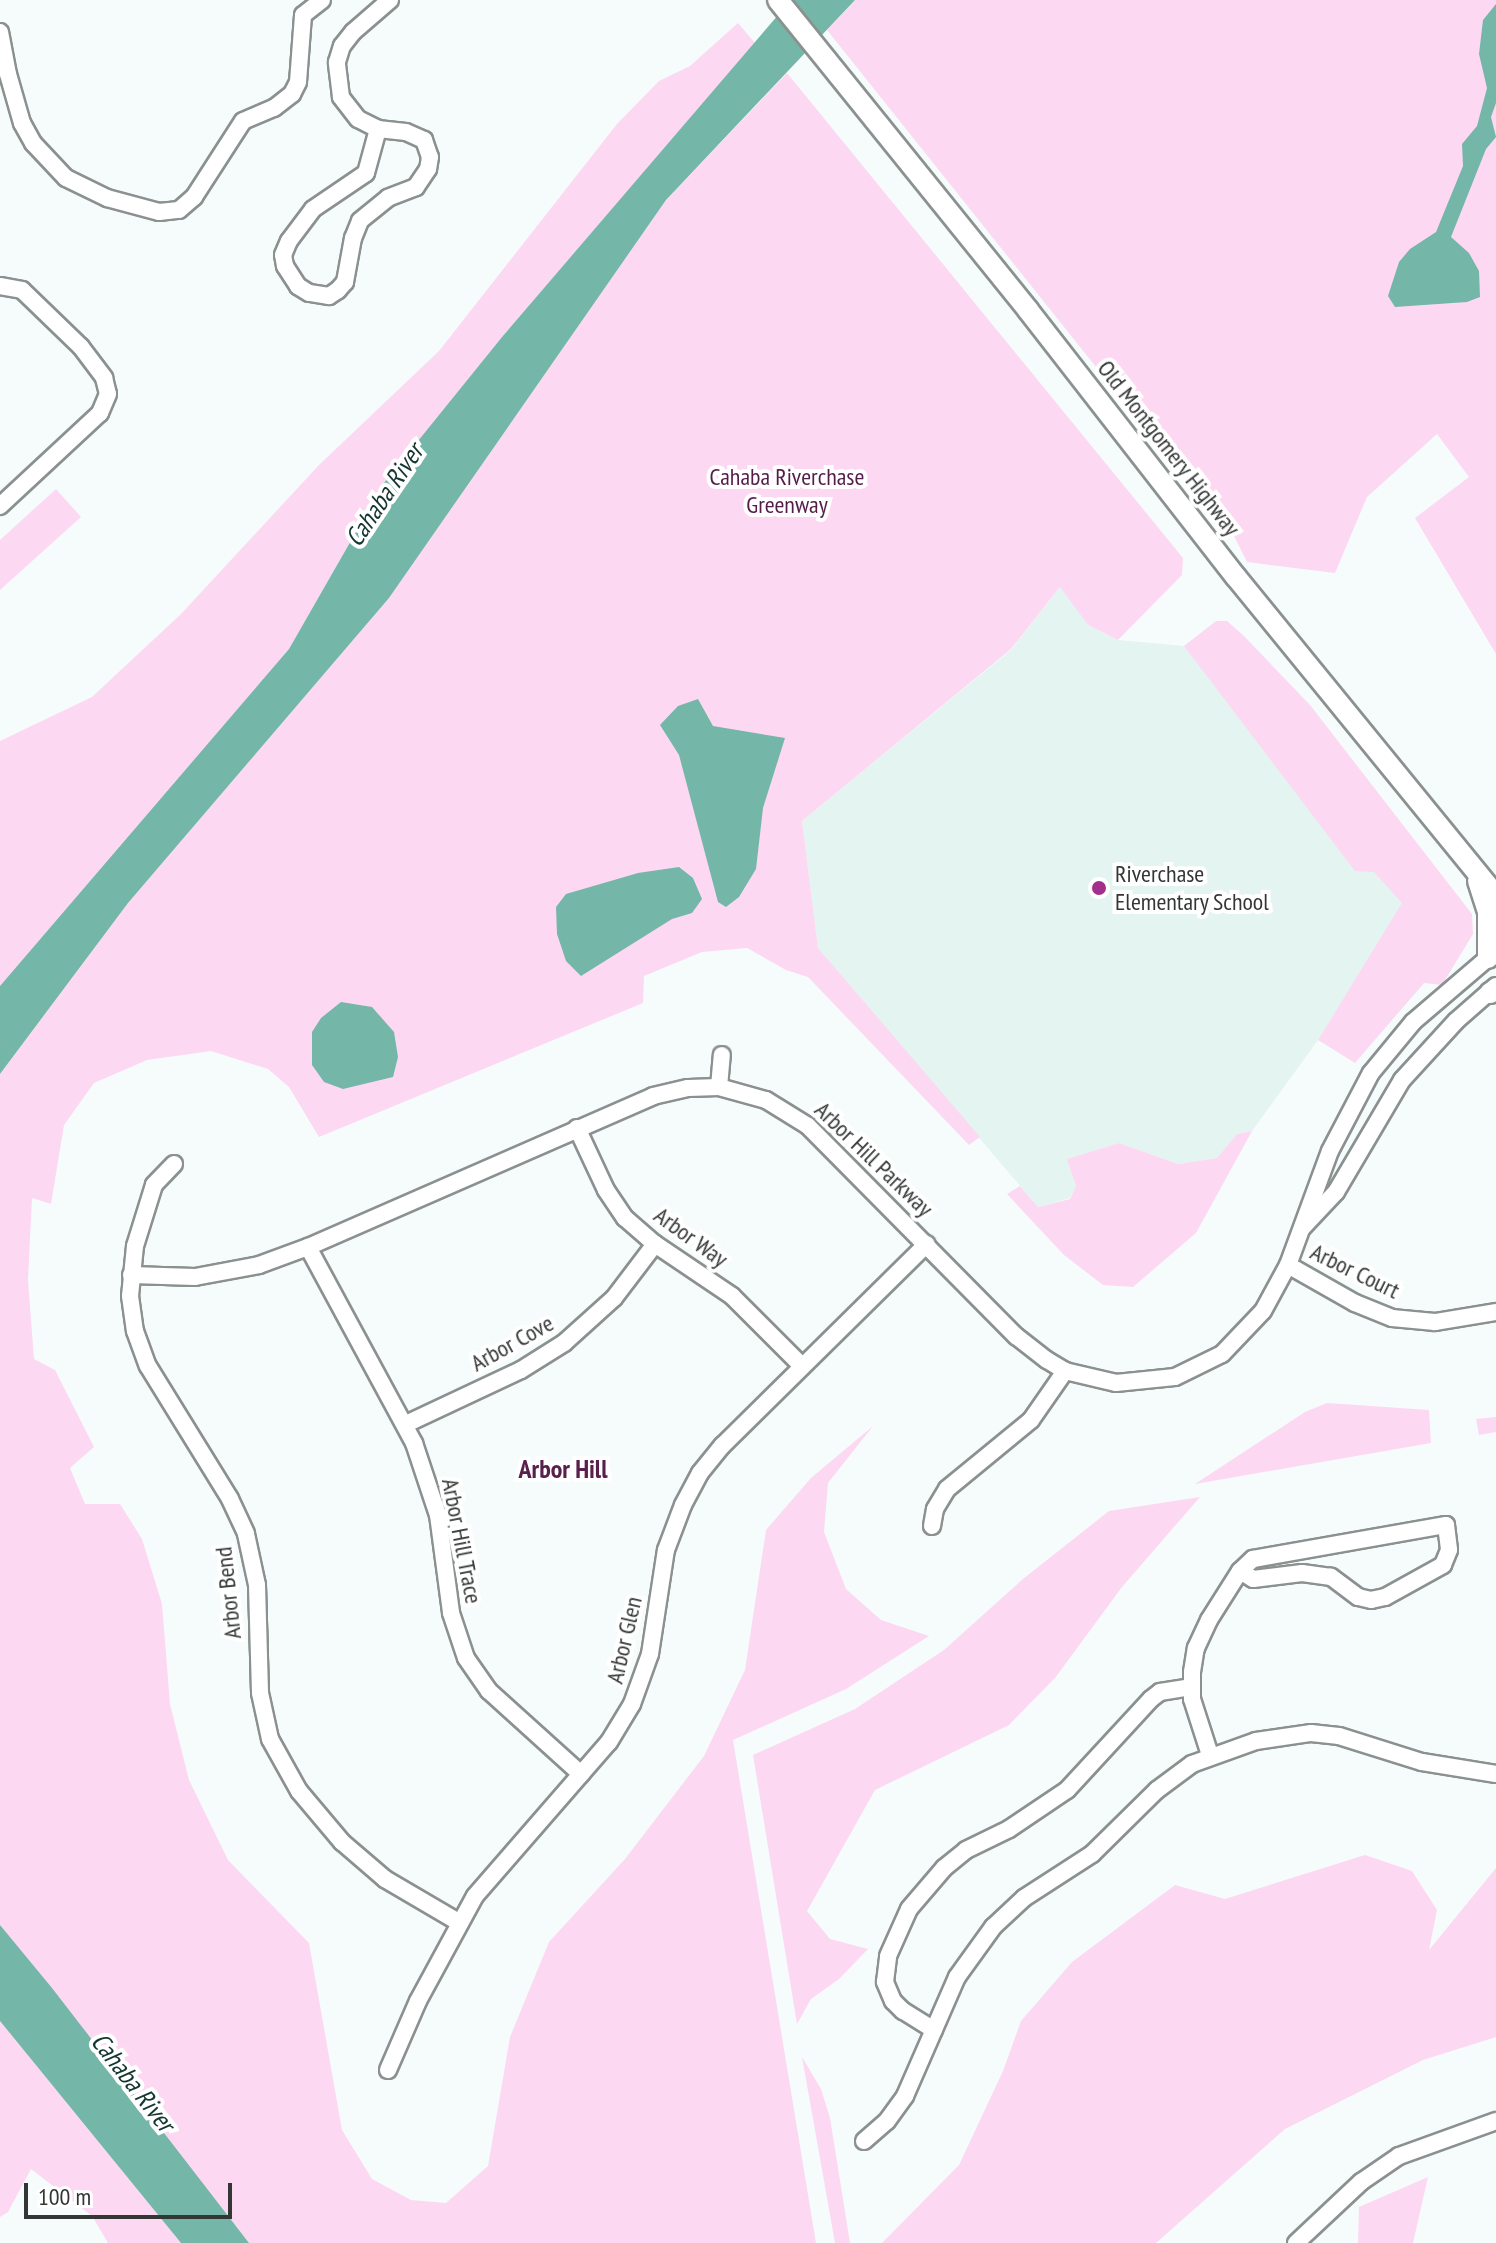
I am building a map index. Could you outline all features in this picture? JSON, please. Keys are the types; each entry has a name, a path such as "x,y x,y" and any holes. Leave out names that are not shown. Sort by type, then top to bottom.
{"street":[{"path":"0,32 22,123 33,143 66,178 107,198 159,212 179,210 194,197 243,121 274,108 292,94 298,82 303,15 322,0"},
{"path":"378,129 366,173 313,209 289,241 283,255 285,266 298,286 309,293 329,296 338,290 345,282 353,238 360,221 388,198 416,187 428,169 430,157 424,140 406,132 378,129 358,119 341,97 337,62 342,46 353,32 390,0"},
{"name":"Old Montgomery Highway","path":"778,0 1236,577 1496,896"},
{"path":"0,286 22,290 81,347 104,378 108,394 100,413 0,506"},
{"path":"1472,866 1488,912 1492,957"},
{"name":"Arbor Hill Parkway","path":"131,1275 175,1278 259,1265 308,1247 653,1096 688,1088 719,1087 746,1092 799,1118 1016,1336 1065,1371 1098,1381 1136,1384 1175,1377 1207,1363 1252,1326 1288,1265 1318,1177 1347,1114 1371,1073 1413,1022 1492,957"},
{"name":"Arbor Hill Parkway","path":"1302,1229 1336,1192 1402,1080 1456,1021 1494,989"},
{"path":"719,1087 722,1055"},
{"name":"Arbor Way","path":"577,1128 616,1205 655,1244 732,1296 802,1366"},
{"name":"Arbor Bend","path":"174,1164 154,1185 135,1246 131,1275 132,1315 144,1358 230,1499 246,1534 257,1585 260,1693 275,1751 299,1791 355,1854 385,1879 460,1923"},
{"name":"Arbor Cove","path":"406,1424 521,1370 564,1343 614,1298 655,1244"},
{"name":"Arbor Glen","path":"388,2070 418,2001 485,1882 617,1730 639,1690 650,1654 666,1550 690,1491 723,1445 927,1244"},
{"name":"Arbor Hill Trace","path":"308,1247 331,1295 406,1424 438,1515 451,1613 466,1658 489,1691 581,1774"},
{"name":"Arbor Court","path":"1288,1265 1355,1303 1392,1318 1435,1322 1496,1312"},
{"path":"932,1526 935,1509 947,1489 1031,1420 1065,1371"},
{"path":"1210,1755 1191,1687 1196,1648 1209,1620 1240,1571 1253,1559 1446,1525 1449,1550 1443,1565 1385,1597 1371,1600 1358,1597 1331,1577 1302,1573 1253,1579 1240,1571"},
{"path":"934,2030 903,2011 893,2001 885,1982 885,1971 896,1933 915,1900 966,1850 1009,1829 1067,1790 1160,1692 1191,1687"},
{"path":"864,2141 887,2121 905,2096 966,1963 1007,1912 1092,1854 1175,1775 1210,1755 1256,1741 1311,1733 1339,1736 1422,1762 1496,1774"},
{"path":"1296,2243 1361,2182 1399,2156 1496,2121"}],"shaded area":[{"name":"Riverchase Elementary School","path":"1061,586 1088,625 1118,640 1184,646 1403,903 1318,1040 1252,1131 1237,1134 1217,1158 1178,1164 1119,1143 1068,1159 1076,1186 1070,1198 1038,1207 818,948 802,821 1011,650"}],"green space":[{"path":"855,0 1496,0 1496,654 1415,518 1469,477 1437,434 1367,497 1335,573 1247,562 1215,498 1195,491 827,30"},
{"path":"738,23 755,43 502,337 384,483 289,649 0,986 0,741 92,697 181,614 319,465 439,351 617,124 659,81 690,66"},
{"name":"Cahaba Riverchase Greenway","path":"787,73 1183,558 1182,575 1118,640 1088,625 1060,587 1011,649 802,821 818,948 980,1137 969,1145 808,977 786,970 747,948 702,952 644,976 643,1003 319,1137 289,1087 268,1069 211,1051 147,1060 94,1083 64,1125 51,1204 32,1198 28,1280 34,1359 55,1370 94,1447 70,1468 85,1504 120,1504 142,1539 162,1604 170,1704 189,1780 228,1860 309,1943 342,2130 372,2179 411,2200 446,2203 488,2166 510,2037 549,1942 625,1859 704,1756 745,1670 766,1530 811,1478 873,1426 828,1483 824,1532 846,1589 881,1620 929,1636 846,1689 733,1740 816,2243 249,2243 0,1925 0,1074 128,903 389,598 666,200"},
{"path":"56,489 81,517 0,590 0,540"},
{"path":"1216,621 1227,621 1243,635 1310,705 1472,914 1473,934 1442,985 1424,983 1355,1063 1318,1040 1402,903 1374,872 1355,871 1184,646"},
{"path":"1252,1131 1196,1233 1133,1287 1103,1285 1064,1255 1007,1194 1020,1186 1038,1207 1070,1199 1076,1186 1067,1159 1119,1143 1178,1164 1217,1158 1237,1134"},
{"path":"1327,1403 1429,1410 1431,1443 1195,1484 1305,1412"},
{"path":"1496,1417 1496,1432 1479,1435 1476,1419"},
{"path":"1200,1497 1122,1587 1055,1678 1009,1725 875,1790 807,1911 830,1939 868,1949 839,1979 811,1999 797,2024 753,1755 855,1709 944,1650 1023,1579 1109,1511"},
{"path":"1365,1855 1412,1871 1437,1910 1429,1950 1496,1868 1496,2037 1423,2060 1285,2129 1156,2243 882,2243 959,2165 1003,2071 1021,2021 1072,1962 1175,1885 1225,1899"},
{"path":"0,2021 181,2243 108,2243 92,2216 31,2169 8,2212 0,2217"},
{"path":"802,2057 821,2089 830,2118 850,2243 835,2243"},
{"path":"1428,2177 1413,2243 1358,2243 1359,2207"}],"water":[{"name":"Cahaba River","path":"791,0 855,0 666,200 389,598 128,903 0,1074 0,986 289,649 384,483 502,337"},
{"path":"1496,4 1496,103 1491,117 1496,137 1486,149 1451,237 1469,253 1479,271 1480,297 1467,302 1395,307 1388,296 1399,262 1410,249 1436,232 1463,166 1462,144 1477,126 1487,88 1479,54 1483,20"},
{"path":"698,699 713,726 785,738 763,808 756,869 739,897 726,907 718,902 679,755 660,725 678,706"},
{"path":"679,867 693,878 702,899 692,913 672,919 581,976 566,961 557,934 556,907 566,894 638,873"},
{"path":"341,1002 372,1007 394,1032 398,1057 393,1077 343,1089 324,1082 312,1065 312,1032 321,1018"},
{"path":"0,1925 249,2243 181,2243 0,2021"}],"place":[{"name":"Riverchase Elementary School","path":"1099,888"}],"district":[{"name":"Arbor Hill","path":"563,1469"}]}
